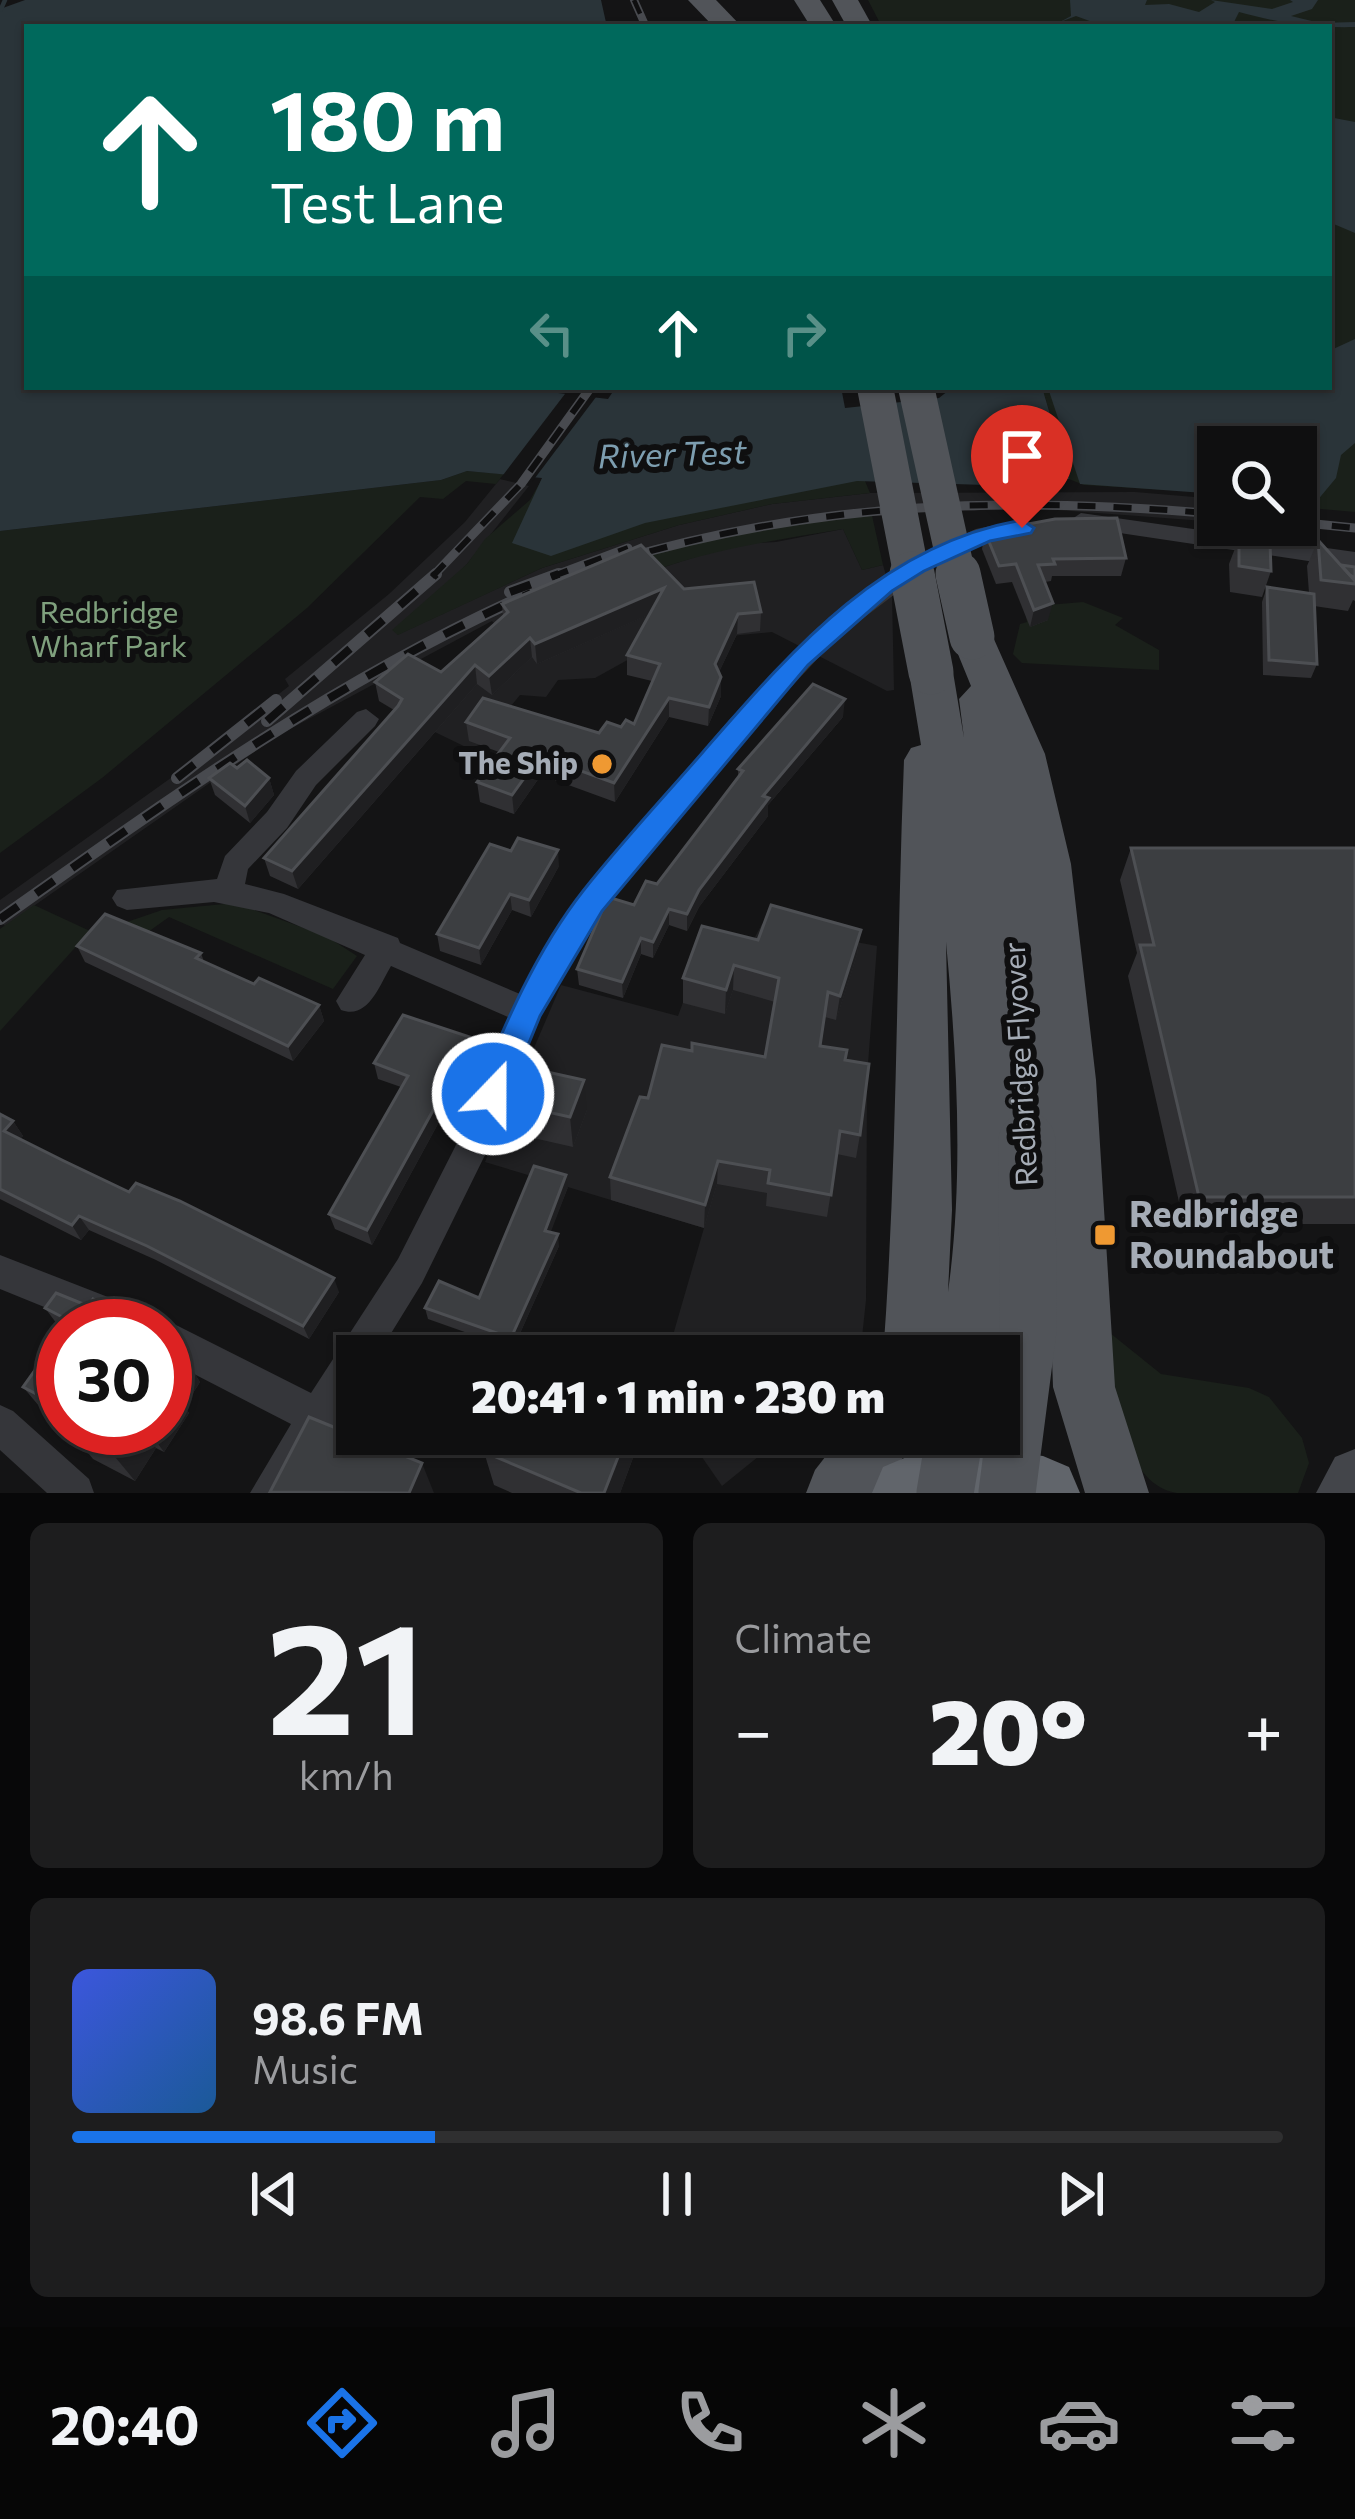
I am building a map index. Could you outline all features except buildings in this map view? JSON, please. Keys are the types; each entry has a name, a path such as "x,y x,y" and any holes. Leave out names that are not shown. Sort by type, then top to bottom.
{"highway":[{"path":"909,1493 995,1487 1043,1493"}],"main road":[{"path":"700,0 726,24"},
{"path":"876,390 931,672 920,987 923,1210 915,1335"},
{"path":"917,390 972,637 1022,754 1047,864 1069,1080 1084,1387 1094,1434 1117,1493"},
{"name":"Redbridge Flyover","path":"971,1335 982,1195 1027,1069 1015,930 972,637"},
{"name":"Redbridge Flyover","path":"931,672 1005,1138 1028,1330 1007,1493"},
{"path":"838,1493 866,1455"},
{"path":"945,1493 951,1455"}],"street":[{"path":"269,1493 410,1271 469,1153 526,1010 591,902 799,659 883,586 940,552 985,534 1049,523 1101,521 1355,560"},
{"path":"229,891 236,864 277,820 306,778 366,719"},
{"path":"127,898 229,891 274,902 526,1010"},
{"path":"352,1001 387,947"},
{"path":"0,1272 68,1299"},
{"path":"192,1353 292,1406 320,1414"},
{"path":"0,1424 75,1493"},
{"path":"1344,1493 1355,1478"}],"shaded area":[{"path":"500,479 529,486 467,564 397,635 542,568 679,525 772,504 870,493 1135,492 1197,497 1197,520 1004,506 975,511 871,511 651,553 661,568 735,544 776,542 843,529 862,570 883,565 892,596 894,690 887,691 772,632 658,643 595,678 558,680 546,697 520,695 474,751 408,719 503,632 492,621 277,736 5,926 0,921 0,900 182,770 289,686 285,679 389,594 465,522"},
{"path":"762,924 877,946 867,1077 862,1335 673,1335 704,1228 485,1162 561,985 678,1016 702,951 742,961"},
{"path":"701,1455 760,1455 722,1486"}],"green space":[{"path":"868,0 1355,0 1355,512 1317,509 1317,426 1197,426 1197,492 1084,485 1069,479 1043,390 1332,390 1332,24 880,24"},
{"name":"Redbridge Wharf Park","path":"467,471 504,474 496,484 466,481 443,499 420,497 307,608 102,778 0,853 0,531 441,480"},
{"path":"543,477 865,481 870,493 772,504 679,525 542,568 398,635 392,630 467,564 485,539 530,500"},
{"path":"871,511 883,565 862,570 843,529 729,549 661,568 650,553 770,526"},
{"path":"1083,602 1123,618 1115,625 1159,650 1159,670 1022,663 1013,654 1020,624 1027,622 1024,607"},
{"path":"235,903 326,936 357,956 333,989 169,917 148,932 124,923 162,910"},
{"path":"34,905 90,931 0,1031 0,929"},
{"path":"1110,1333 1161,1374 1249,1388 1269,1397 1302,1438 1309,1463 1298,1493 1177,1493 1157,1485 1130,1450 1122,1426"}],"water":[{"name":"River Test","path":"25,0 601,0 606,24 24,24 24,390 558,390 608,399 614,390 842,390 845,408 939,398 949,390 1043,390 1069,479 1052,479 1049,487 857,481 645,523 551,556 512,543 542,478 467,471 441,480 0,531 0,9"},
{"path":"1070,0 1147,0 1145,5 1169,4 1199,12 1215,2 1211,0 1272,9 1293,2 1290,0 1318,0 1312,9 1291,16 1320,23 1355,22 1355,27 1296,24 1239,12 1229,24 1098,24 1076,16 1060,22 1071,16"},
{"path":"1332,118 1355,122 1355,233 1332,223"},
{"path":"1355,339 1355,443 1341,455 1336,478 1317,501 1317,426 1197,426 1197,492 1080,484 1049,390 1332,390 1332,350"}],"pier":[{"path":"568,390 599,393 532,482 500,479"}],"waterway":[{"path":"1,9 5,0"}],"railway":[{"path":"634,0 645,24"},
{"path":"432,577 521,484 589,390"},
{"path":"615,561 766,526 914,508 1063,505 1197,512"},
{"path":"1317,524 1355,528"},
{"path":"558,575 628,548"},
{"path":"267,721 436,574"},
{"path":"510,592 558,575"},
{"path":"551,577 558,575"},
{"path":"0,919 258,742 391,663 531,593"},
{"path":"177,778 276,700"}],"place":[{"name":"The Ship","path":"602,764"},
{"name":"Redbridge Roundabout","path":"1105,1235"}],"route":[{"path":"493,1094 526,1010 591,902 799,659 883,586 915,566 985,534 1022,528"}]}
